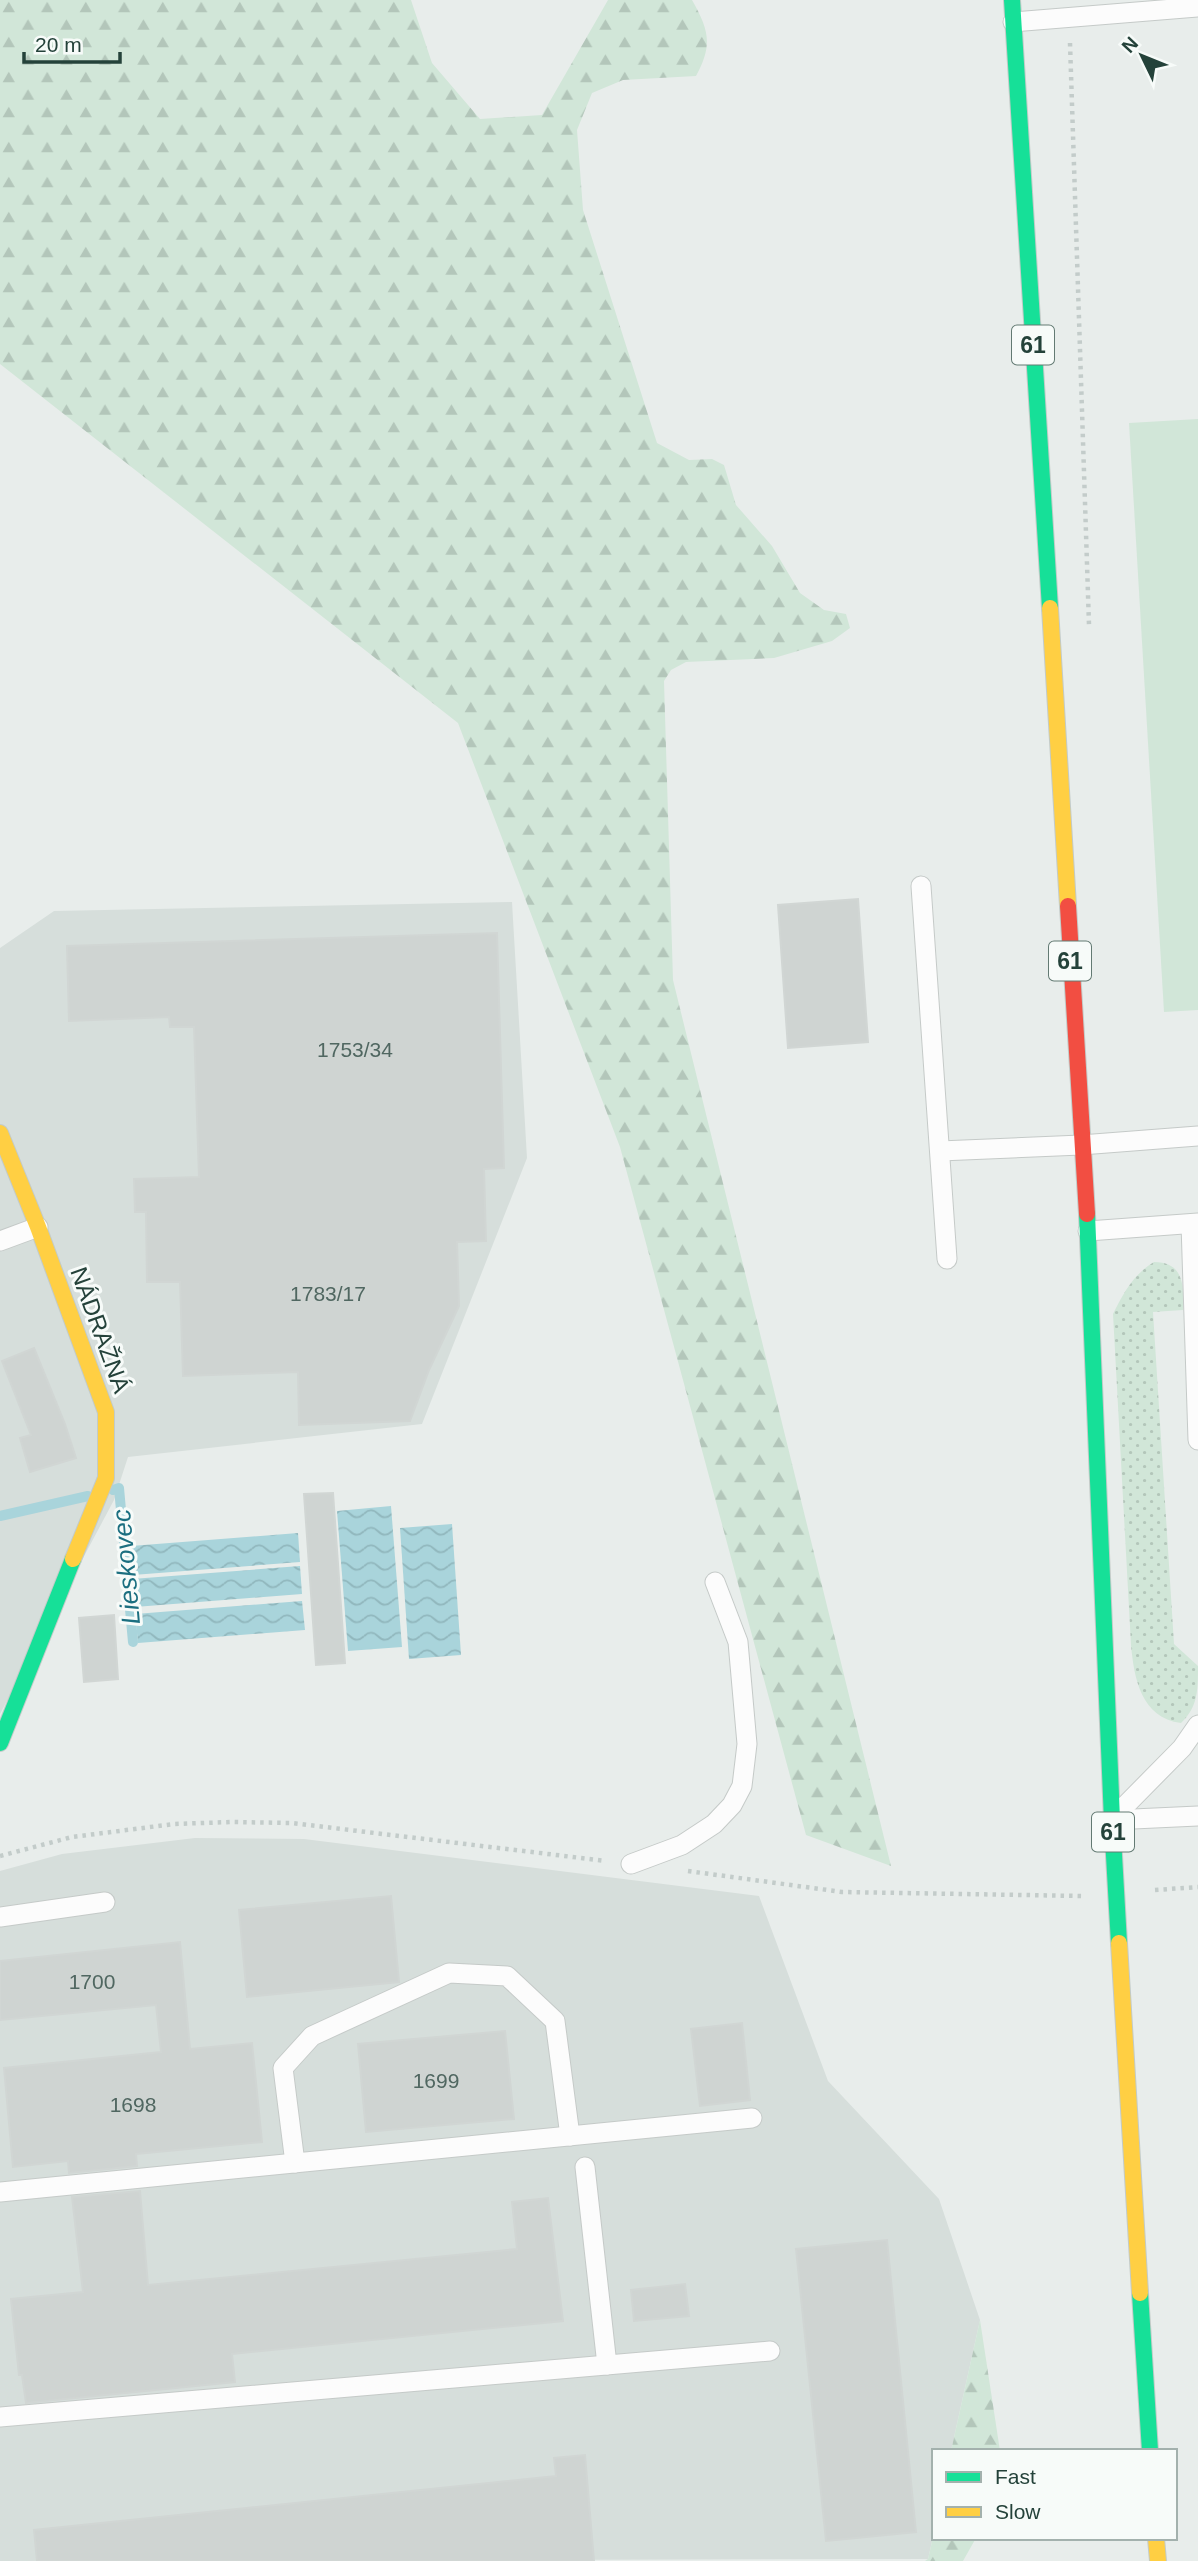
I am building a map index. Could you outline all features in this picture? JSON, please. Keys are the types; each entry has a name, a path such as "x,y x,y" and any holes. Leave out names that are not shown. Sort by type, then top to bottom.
{"main road":[{"name":"61","path":"1012,0 1088,1231 1112,1820 1150,2449"},
{"name":"NÁDRAŽNÁ","path":"0,1133 38,1227 106,1412 106,1478 0,1743"},
{"path":"1156,2540 1158,2561"}],"lane":[{"path":"1013,22 1070,15 1198,7"},
{"path":"922,886 947,1259"},
{"path":"940,1151 1081,1145 1198,1136"},
{"path":"1088,1231 1195,1224 1198,1440"},
{"path":"0,1241 38,1227"},
{"path":"631,1864 682,1845 714,1824 732,1805 742,1786 747,1744 738,1642 715,1582"},
{"path":"1112,1820 1190,1748 1198,1725"},
{"path":"1112,1820 1198,1816"},
{"path":"0,1917 105,1902"},
{"path":"295,2163 283,2068 312,2036 449,1973 507,1976 555,2021 570,2136"},
{"path":"0,2192 752,2118"},
{"path":"585,2166 607,2365"},
{"path":"0,2417 770,2351"}],"path":[{"path":"1070,15 1089,628"},
{"path":"0,1856 72,1838 174,1824 231,1822 292,1824 631,1864"},
{"path":"684,1871 842,1892 1083,1896"},
{"path":"1155,1890 1198,1888"}],"shaded area":[{"path":"512,902 527,1158 422,1424 128,1457 114,1500 0,1714 0,948 54,911"},
{"path":"195,1838 304,1839 759,1896 828,2081 939,2199 980,2320 951,2449 932,2449 932,2540 928,2559 0,2561 0,1871 62,1854"}],"green space":[{"path":"0,0 411,0 432,63 480,119 542,115 608,0 692,0 698,11 705,29 707,46 696,76 623,80 592,93 577,130 583,210 657,443 689,460 712,459 724,465 736,505 772,546 800,593 824,610 846,614 850,628 832,641 774,658 686,662 671,670 664,681 673,980 891,1866 806,1835 620,1147 458,723 0,364"},
{"path":"1198,419 1198,1010 1164,1012 1129,423"},
{"path":"1154,1262 1164,1263 1177,1271 1183,1292 1183,1310 1153,1312 1174,1644 1198,1666 1196,1697 1191,1711 1181,1723 1167,1720 1148,1705 1134,1670 1131,1645 1113,1314 1130,1285"},
{"path":"980,2320 1000,2449 951,2449"},
{"path":"932,2540 975,2540 963,2561 925,2561 928,2559"}],"water":[{"path":"391,1506 402,1647 348,1651 337,1511"},
{"path":"452,1524 461,1655 409,1659 400,1528"},
{"path":"298,1533 300,1562 133,1575 131,1546"},
{"path":"300,1566 302,1594 135,1607 132,1579"},
{"path":"302,1601 305,1630 138,1643 135,1614"}],"building":[{"path":"858,899 868,1042 788,1048 778,905"},
{"path":"497,933 504,1168 484,1169 486,1241 457,1242 459,1306 429,1370 410,1421 299,1425 298,1372 183,1376 180,1282 147,1282 146,1212 135,1212 134,1179 199,1177 194,1027 170,1027 169,1017 69,1021 67,946"},
{"path":"34,1348 76,1458 30,1472 20,1438 31,1435 2,1361"},
{"path":"333,1493 345,1663 316,1665 304,1494"},
{"path":"114,1615 118,1679 84,1682 79,1618"},
{"path":"391,1896 399,1982 247,1997 239,1910"},
{"path":"180,1942 190,2049 252,2043 262,2142 136,2154 137,2166 69,2173 68,2161 13,2167 4,2068 161,2052 156,2005 0,2020 0,1961"},
{"path":"742,2023 750,2100 700,2106 691,2029"},
{"path":"505,2031 514,2119 366,2132 358,2044"},
{"path":"140,2191 148,2285 517,2249 512,2202 548,2198 563,2321 232,2354 235,2382 26,2403 22,2375 19,2375 11,2299 83,2292 72,2197"},
{"path":"887,2240 916,2532 826,2541 796,2249"},
{"path":"685,2284 689,2316 634,2321 631,2290"},
{"path":"585,2455 594,2561 37,2561 34,2530 556,2476 554,2458"}],"waterway":[{"name":"Lieskovec","path":"113,1490 119,1488 133,1642"},
{"name":"Lieskovec","path":"0,1516 88,1496"}],"traffic: fast":[{"path":"1012,0 1050,608"},
{"path":"1087,1214 1119,1943"},
{"path":"0,1743 73,1559"},
{"path":"1140,2293 1150,2449"}],"traffic: slow":[{"path":"1050,608 1068,906"},
{"path":"0,1133 38,1227 106,1412 106,1478 73,1559"},
{"path":"1119,1943 1140,2293"},
{"path":"1156,2540 1158,2561"}],"traffic: jam":[{"path":"1068,906 1087,1214"}]}
